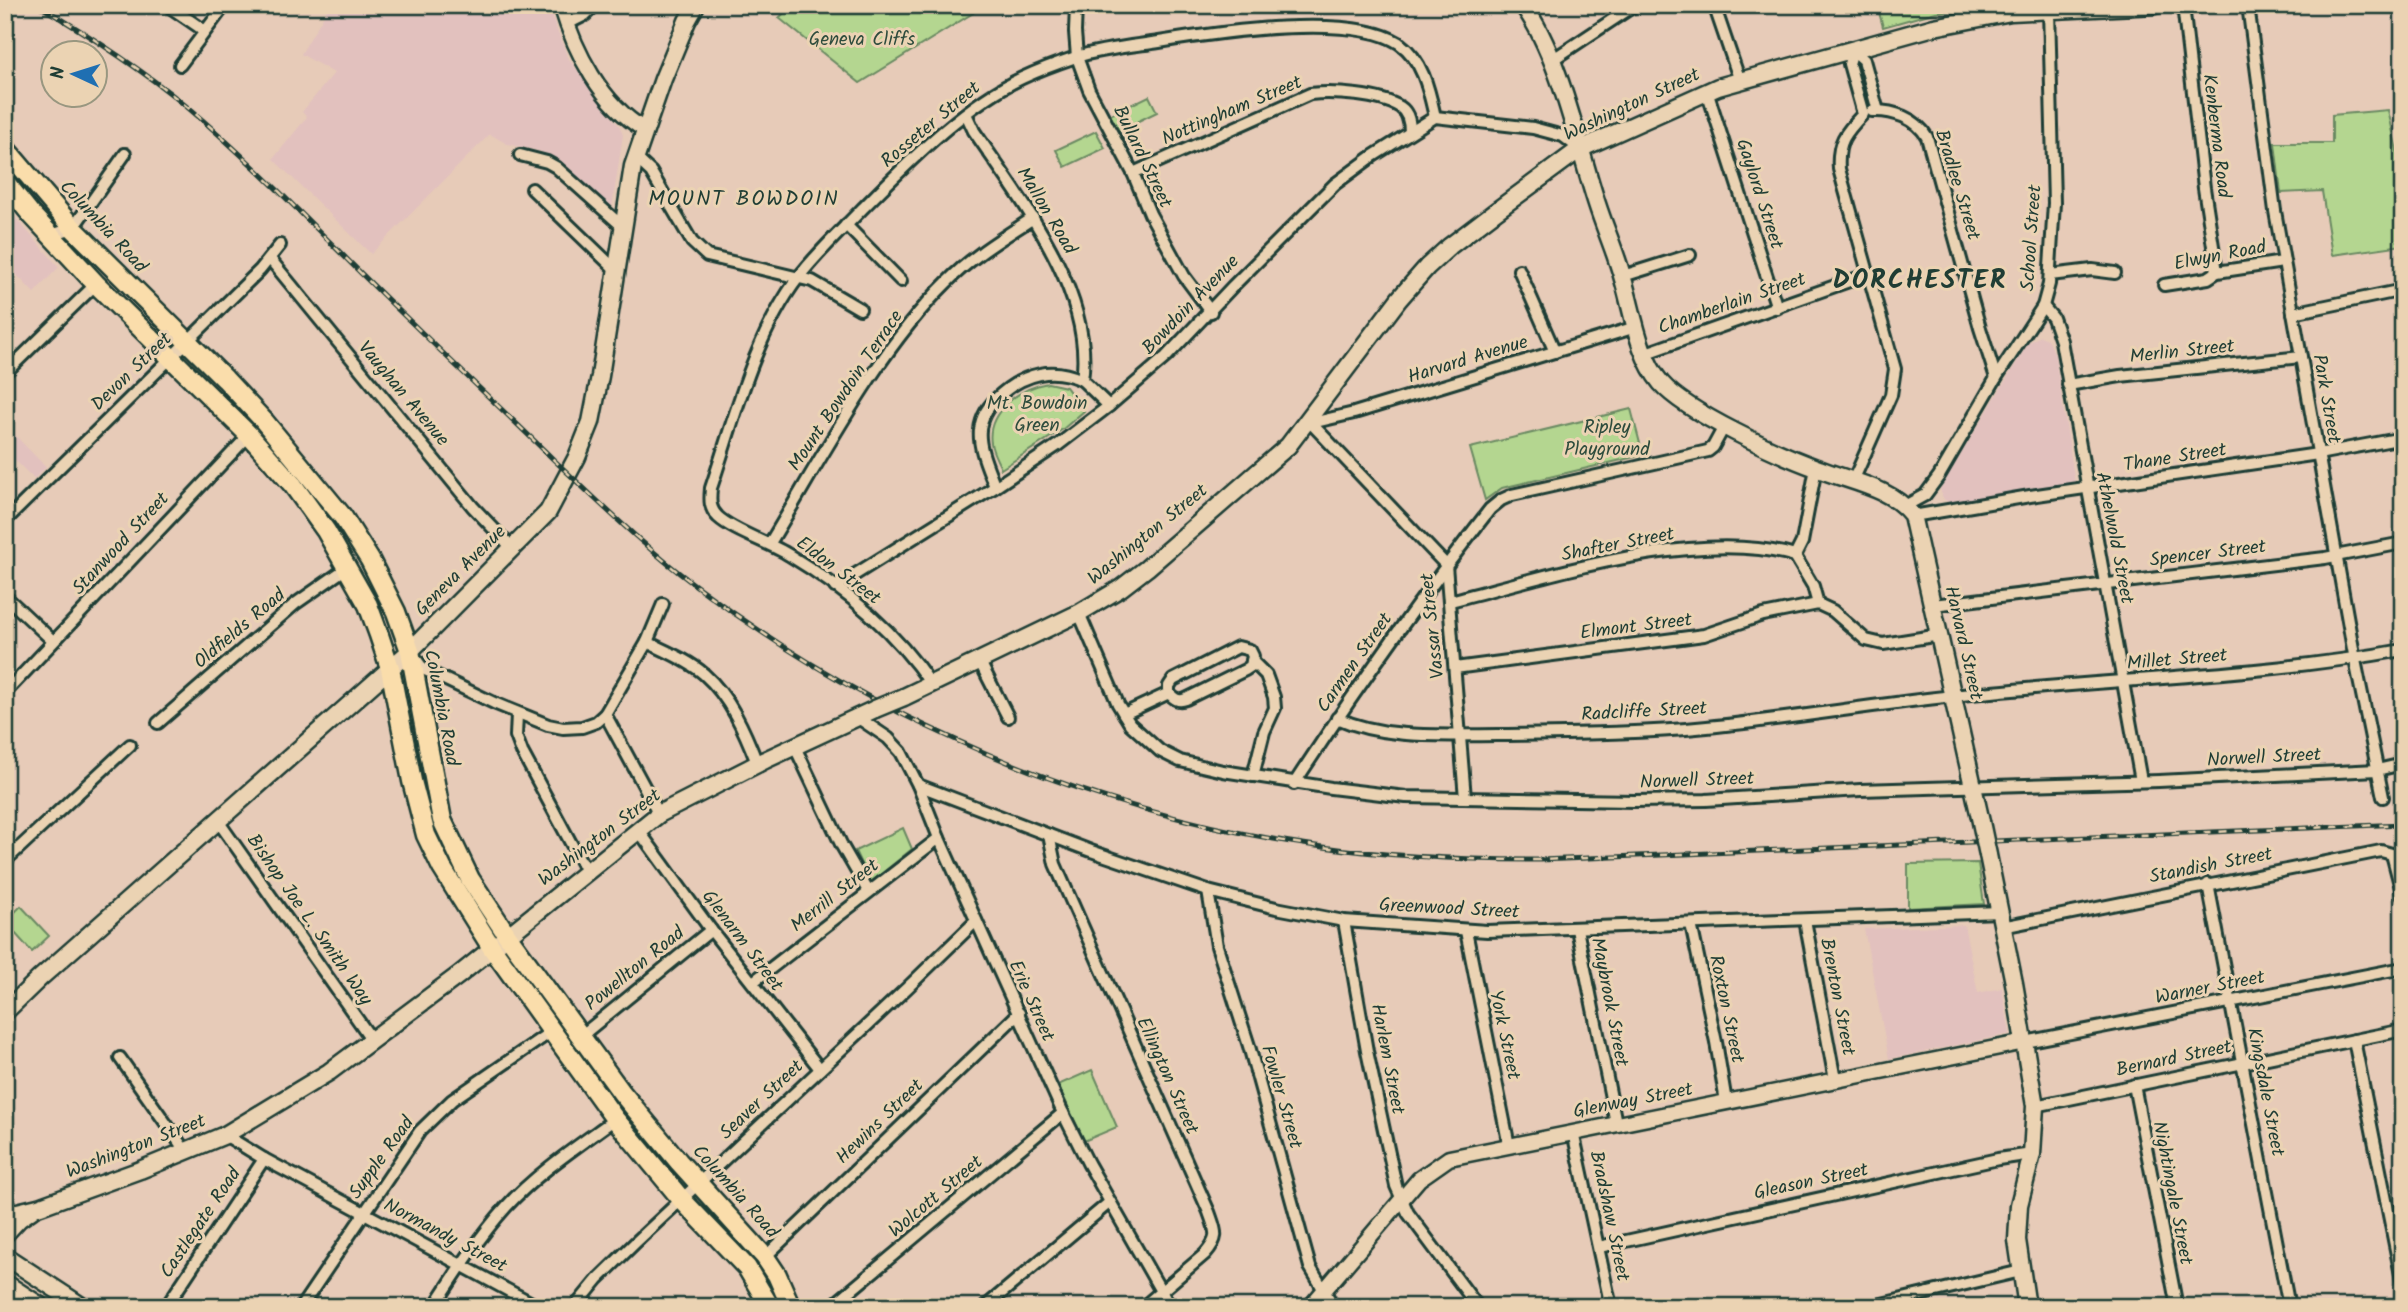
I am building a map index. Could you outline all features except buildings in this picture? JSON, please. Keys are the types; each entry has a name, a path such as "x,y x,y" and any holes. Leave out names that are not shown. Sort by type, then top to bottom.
{"main road":[{"name":"Geneva Avenue","path":"7,1006 410,651 548,512 584,440 595,402 635,157 687,21 696,5"},
{"name":"Washington Street","path":"5,1215 38,1207 225,1135 317,1080 372,1040 659,814 757,763 980,662 1079,613 1121,588 1269,465 1288,446 1399,299 1427,267 1459,239 1580,149 1707,91 1973,18 2049,10 2156,5"},
{"path":"1532,9 1552,60 1623,276 1636,327 1660,381 1684,403 1725,425 1816,468 1887,493 1909,511"},
{"name":"Columbia Road","path":"5,148 73,228 264,421 344,517 370,560 396,612 410,651 442,820 470,879 507,935 622,1093 765,1257 777,1275 791,1307"},
{"path":"5,182 96,284 249,435 293,485 326,531 368,605 390,668 412,781 426,835 457,895 615,1119 682,1200 747,1268 770,1307"},
{"name":"Harvard Street","path":"1909,511 1940,635 1988,855 2035,1106 2032,1154 2019,1205 2017,1240 2027,1307"},
{"name":"Washington Street","path":"5,1234 19,1219 38,1207"},
{"path":"5,1256 83,1307"},
{"path":"5,1283 42,1307"}],"street":[{"path":"167,5 205,31"},
{"path":"180,65 225,5"},
{"path":"561,5 575,46 599,84 628,120 645,130"},
{"path":"567,24 585,15 595,5"},
{"name":"Bullard Street","path":"1076,5 1077,57 1089,90 1184,276 1211,312"},
{"path":"1552,60 1635,5"},
{"path":"1714,5 1740,81"},
{"name":"Kenberma Road","path":"2183,5 2204,188 2217,272"},
{"name":"Park Street","path":"2248,5 2283,262 2355,660 2383,796"},
{"name":"School Street","path":"1909,511 1939,476 1996,378 2043,306 2050,275 2054,203 2049,10"},
{"name":"Rosseter Street","path":"710,504 711,488 748,379 765,336 797,279 898,173 988,97 1021,78 1077,57 1119,48 1241,30 1346,29 1385,35 1412,54 1428,87 1435,117"},
{"path":"1853,481 1895,380 1893,358 1839,169 1839,145 1863,114 1849,64 1853,50 1864,60 1878,111"},
{"name":"Gaylord Street","path":"1707,91 1777,308"},
{"name":"Nottingham Street","path":"1133,173 1311,94 1322,92 1358,96 1401,107 1407,114 1410,132"},
{"name":"Bradlee Street","path":"1863,114 1878,111 1900,116 1916,123 1927,137 1996,378"},
{"name":"Mallon Road","path":"966,114 974,131 1053,250 1076,316 1085,360 1082,380"},
{"path":"1435,117 1533,128 1563,136 1580,149"},
{"name":"Bowdoin Avenue","path":"835,587 1058,446 1166,358 1233,286 1335,184 1435,117"},
{"path":"51,235 73,228 125,154"},
{"path":"520,155 556,167 622,226"},
{"path":"635,157 651,172 699,251 707,256 811,281 860,309"},
{"path":"531,189 617,271"},
{"name":"Mount Bowdoin Terrace","path":"769,543 838,429 911,323 946,282 972,259 1033,218"},
{"path":"846,225 901,281"},
{"name":"Devon Street","path":"5,521 270,259 280,245"},
{"path":"1623,276 1690,255"},
{"name":"Vaughan Avenue","path":"270,259 473,507 513,548"},
{"name":"Elwyn Road","path":"2164,285 2208,278 2217,272 2283,262"},
{"path":"1519,270 1555,352"},
{"path":"2050,275 2092,270 2115,273"},
{"name":"Chamberlain Street","path":"1646,353 1869,274"},
{"path":"5,373 96,284"},
{"path":"2293,313 2403,290"},
{"name":"Athelwold Street","path":"2043,306 2053,318 2061,341 2141,781"},
{"name":"Harvard Avenue","path":"1309,421 1366,410 1636,327"},
{"name":"Merlin Street","path":"2068,385 2120,376 2301,357"},
{"path":"995,487 980,438 980,426 986,411 999,396 1020,382 1039,374 1059,373 1082,380 1109,406"},
{"name":"Stanwood Street","path":"5,693 264,421"},
{"name":"Vassar Street","path":"1309,421 1446,565 1465,798"},
{"name":"Carmen Street","path":"1294,784 1337,718 1446,565 1490,509 1501,500 1537,489 1708,451 1725,425"},
{"name":"Thane Street","path":"1909,511 2087,489 2318,454 2403,438"},
{"path":"1816,468 1802,542 1795,556 1813,586 1818,604 1833,611 1866,640 1874,643 1940,635"},
{"name":"Eldon Street","path":"710,504 721,520 769,543 835,587 911,654 930,684"},
{"name":"Spencer Street","path":"1933,605 2337,556 2403,544"},
{"name":"Shafter Street","path":"1450,601 1654,553 1683,549 1733,548 1795,556"},
{"name":"Oldfields Road","path":"158,723 295,604 348,567"},
{"path":"5,596 53,641"},
{"path":"410,651 424,669 517,714 548,725 563,728 582,727 596,722 605,714 647,642 663,604"},
{"name":"Elmont Street","path":"1455,668 1704,635 1763,615 1818,604"},
{"name":"Norwell Street","path":"1079,613 1124,714 1145,739 1160,751 1180,761 1294,784 1406,797 1540,801 1694,800 1860,789 2141,781 2377,770 2403,764"},
{"path":"647,642 703,673 718,689 732,708 757,763"},
{"path":"1238,647 1250,650 1253,656 1251,666 1245,670 1186,699 1173,699 1169,693 1173,680 1238,647"},
{"name":"Millet Street","path":"1953,695 2195,677 2355,660 2403,650"},
{"path":"1252,661 1266,675 1275,708 1264,732 1253,776"},
{"path":"980,662 1008,717"},
{"path":"1124,714 1169,693"},
{"name":"Radcliffe Street","path":"1337,718 1377,730 1413,734 1609,733 1684,729 1784,718 1953,695"},
{"path":"517,714 516,736 522,752 587,873"},
{"path":"605,714 659,814"},
{"name":"Erie Street","path":"857,717 888,738 901,751 1063,1113 1170,1307"},
{"path":"5,861 130,744"},
{"path":"795,747 842,846 868,891"},
{"name":"Greenwood Street","path":"918,785 1208,891 1344,921 1466,930 1577,929 1805,920 2001,920"},
{"name":"Bishop Joe L. Smith Way","path":"218,821 372,1040"},
{"name":"Glenarm Street","path":"639,831 711,930 820,1069"},
{"name":"Ellington Street","path":"1049,835 1055,864 1214,1226 1216,1236 1214,1244 1205,1254 1143,1307"},
{"name":"Merrill Street","path":"753,982 939,838"},
{"name":"Standish Street","path":"2001,920 2381,851 2392,854 2402,891"},
{"name":"Kingsdale Street","path":"2208,884 2289,1307"},
{"name":"Fowler Street","path":"1208,891 1217,946 1249,1046 1310,1267 1334,1307"},
{"name":"Brenton Street","path":"1805,920 1835,1080"},
{"name":"Seaver Street","path":"575,1307 598,1279 976,921"},
{"name":"Harlem Street","path":"1344,921 1392,1172 1402,1202 1478,1307"},
{"name":"Roxton Street","path":"1690,924 1726,1102"},
{"name":"Maybrook Street","path":"1577,929 1616,1123"},
{"name":"Powellton Road","path":"581,1036 711,930"},
{"name":"York Street","path":"1466,930 1509,1146"},
{"name":"Warner Street","path":"2025,1042 2403,968"},
{"name":"Hewins Street","path":"765,1257 1018,1013"},
{"name":"Bernard Street","path":"2035,1106 2403,1030"},
{"name":"Supple Road","path":"302,1307 420,1131 462,1093 552,1031"},
{"path":"2354,1040 2403,1285"},
{"name":"Glenway Street","path":"1310,1307 1419,1180 1449,1158 2025,1042"},
{"path":"120,1058 186,1152"},
{"name":"Nightingale Street","path":"2134,1085 2177,1307"},
{"name":"Wolcott Street","path":"831,1307 1063,1113"},
{"path":"433,1307 461,1265 508,1205 545,1172 615,1119"},
{"name":"Bradshaw Street","path":"1573,1132 1611,1307"},
{"name":"Normandy Street","path":"225,1135 264,1159 539,1307"},
{"name":"Gleason Street","path":"1599,1247 1998,1159 2032,1154"},
{"name":"Castlegate Road","path":"166,1307 264,1159"},
{"path":"985,1307 1110,1202"},
{"path":"1869,1307 2021,1271"}],"shaded area":[{"path":"330,5 549,5 569,59 620,127 623,135 612,207 608,207 576,175 553,157 507,144 490,134 371,254 273,159 307,117 302,112 334,73 301,54"},
{"path":"5,206 59,267 34,293 12,270 5,279"},
{"path":"2040,336 2048,339 2055,355 2075,483 1953,503 1946,501 1940,489 2028,343"},
{"path":"5,425 46,467 34,479 5,450"},
{"path":"1964,925 1978,993 2002,988 2010,1034 1889,1059 1864,929"}],"green space":[{"name":"Geneva Cliffs","path":"792,5 986,5 860,83 779,18"},
{"path":"1877,5 1973,5 1974,10 1936,12 1883,27"},
{"path":"1149,96 1157,112 1118,131 1110,115"},
{"path":"2388,110 2403,178 2403,245 2332,255 2322,191 2281,193 2275,143 2332,143 2332,115"},
{"path":"1096,131 1105,148 1065,167 1056,150"},
{"name":"Mt. Bowdoin Green","path":"1048,383 1066,387 1084,411 1063,429 1001,469 991,443 994,421 1007,403 1027,390"},
{"name":"Ripley Playground","path":"1631,409 1643,455 1502,488 1485,500 1470,448"},
{"path":"903,828 912,849 870,883 855,851"},
{"path":"1978,863 1984,904 1908,908 1908,864"},
{"path":"21,906 49,936 32,952 5,922"},
{"path":"1092,1070 1117,1127 1084,1141 1058,1085"}],"railway":[{"path":"38,5 132,65 216,132 554,460 640,540 695,585 765,634 837,679 912,719 989,754 1068,785 1149,811 1232,831 1316,846 1400,855 1484,859 1540,860 2403,824"}],"district":[{"name":"MOUNT BOWDOIN","path":"744,199"},
{"name":"DORCHESTER","path":"1920,281"}]}
